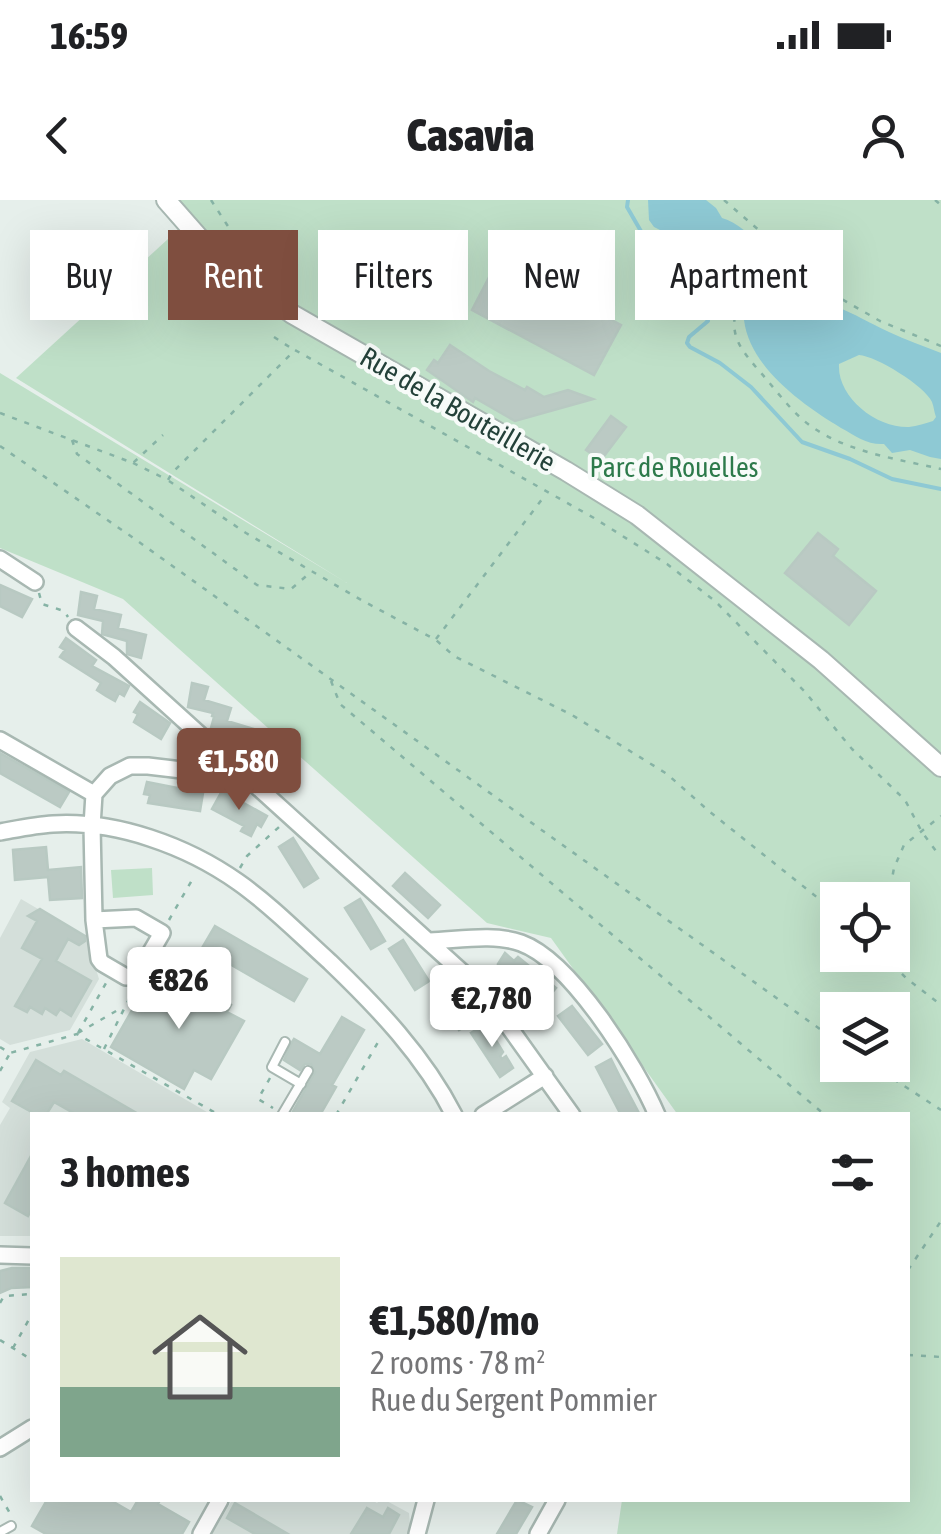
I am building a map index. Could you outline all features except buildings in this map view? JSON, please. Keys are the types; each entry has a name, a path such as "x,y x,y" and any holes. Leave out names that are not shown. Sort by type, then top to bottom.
{"street":[{"name":"Rue de la Bouteillerie","path":"166,200 192,230"},
{"name":"Rue de la Bouteillerie","path":"298,317 566,470 637,515 821,660 941,767"},
{"path":"0,559 35,582"},
{"path":"76,628 250,778 473,982 570,1112"},
{"path":"0,740 94,794"},
{"path":"94,920 136,918 162,933 138,974 126,978 102,964 99,958 94,920 92,826 94,794 110,776 130,766 148,766 250,778"},
{"path":"0,832 54,824 115,830 162,842 234,878 290,925 389,1023 452,1112"},
{"path":"430,941 501,939 540,953 580,993 610,1032 655,1112"},
{"path":"489,1112 545,1076"},
{"path":"0,1255 30,1256"},
{"path":"0,1448 30,1429"},
{"path":"201,1534 219,1502"},
{"path":"418,1534 426,1502"},
{"path":"538,1534 556,1502"}],"lane":[{"path":"286,1042 272,1067 300,1084"},
{"path":"284,1112 308,1071"},
{"path":"0,1532 13,1524"}],"path":[{"path":"211,200 230,230"},
{"path":"724,200 758,230"},
{"path":"935,200 941,205"},
{"path":"843,298 880,320 941,346"},
{"path":"735,320 738,345 805,422 819,432 881,456 941,469"},
{"path":"274,336 594,518 666,564 714,601 905,800 922,832 941,854"},
{"path":"168,480 295,350"},
{"path":"0,413 168,480 246,533 436,640 454,656 572,715 667,774 820,900"},
{"path":"133,463 163,435"},
{"path":"72,440 77,454 257,584 291,589 313,571"},
{"path":"0,446 820,1029"},
{"path":"436,640 548,493"},
{"path":"35,582 42,604 64,611 76,628"},
{"path":"330,679 340,704 821,1112"},
{"path":"234,878 247,856 291,816"},
{"path":"891,882 904,845 941,816"},
{"path":"162,933 203,860"},
{"path":"77,1034 113,970"},
{"path":"900,972 941,1005"},
{"path":"104,1049 136,989 132,976"},
{"path":"0,1071 10,1053 77,1034 128,1005"},
{"path":"338,1112 389,1023"},
{"path":"77,1034 215,1112"},
{"path":"0,1047 10,1053"},
{"path":"276,1069 258,1099 280,1112"},
{"path":"898,1082 941,1110"},
{"path":"910,1267 941,1220"},
{"path":"0,1303 4,1296 30,1294"},
{"path":"13,1348 30,1318"},
{"path":"0,1340 30,1359"},
{"path":"910,1354 941,1357"},
{"path":"0,1496 13,1524"}],"shaded area":[{"path":"21,899 86,937 99,979 70,1030 10,1045 0,1039 0,938"},
{"path":"82,1039 207,1112 30,1112 30,1236 0,1236 0,1125 10,1108 2,1102 30,1052"},
{"path":"231,1502 389,1502 409,1513 410,1524 408,1534 212,1534"}],"green space":[{"name":"Parc de Rouelles","path":"178,200 941,200 941,1534 617,1534 622,1502 910,1502 910,1112 676,1112 551,938 487,923 123,599 0,548 0,373 347,583 16,378 79,320 148,320 148,257 168,239 168,320 298,320 298,230 178,230 191,218"},
{"path":"152,868 153,895 113,898 111,870"}],"water":[{"path":"648,200 706,200 722,218 743,230 660,230 649,220"},
{"path":"843,310 941,353 941,459 910,450 892,453 884,444 867,441 841,428 780,383 756,354 744,320 843,320","holes":["859,355 877,361 928,395 936,417 933,421 896,426 872,416 852,399 844,388 839,364"]}],"waterway":[{"path":"628,200 627,207 642,233 673,255 708,321 689,337 690,347 720,363 751,387 802,442 892,479 941,489"}]}
